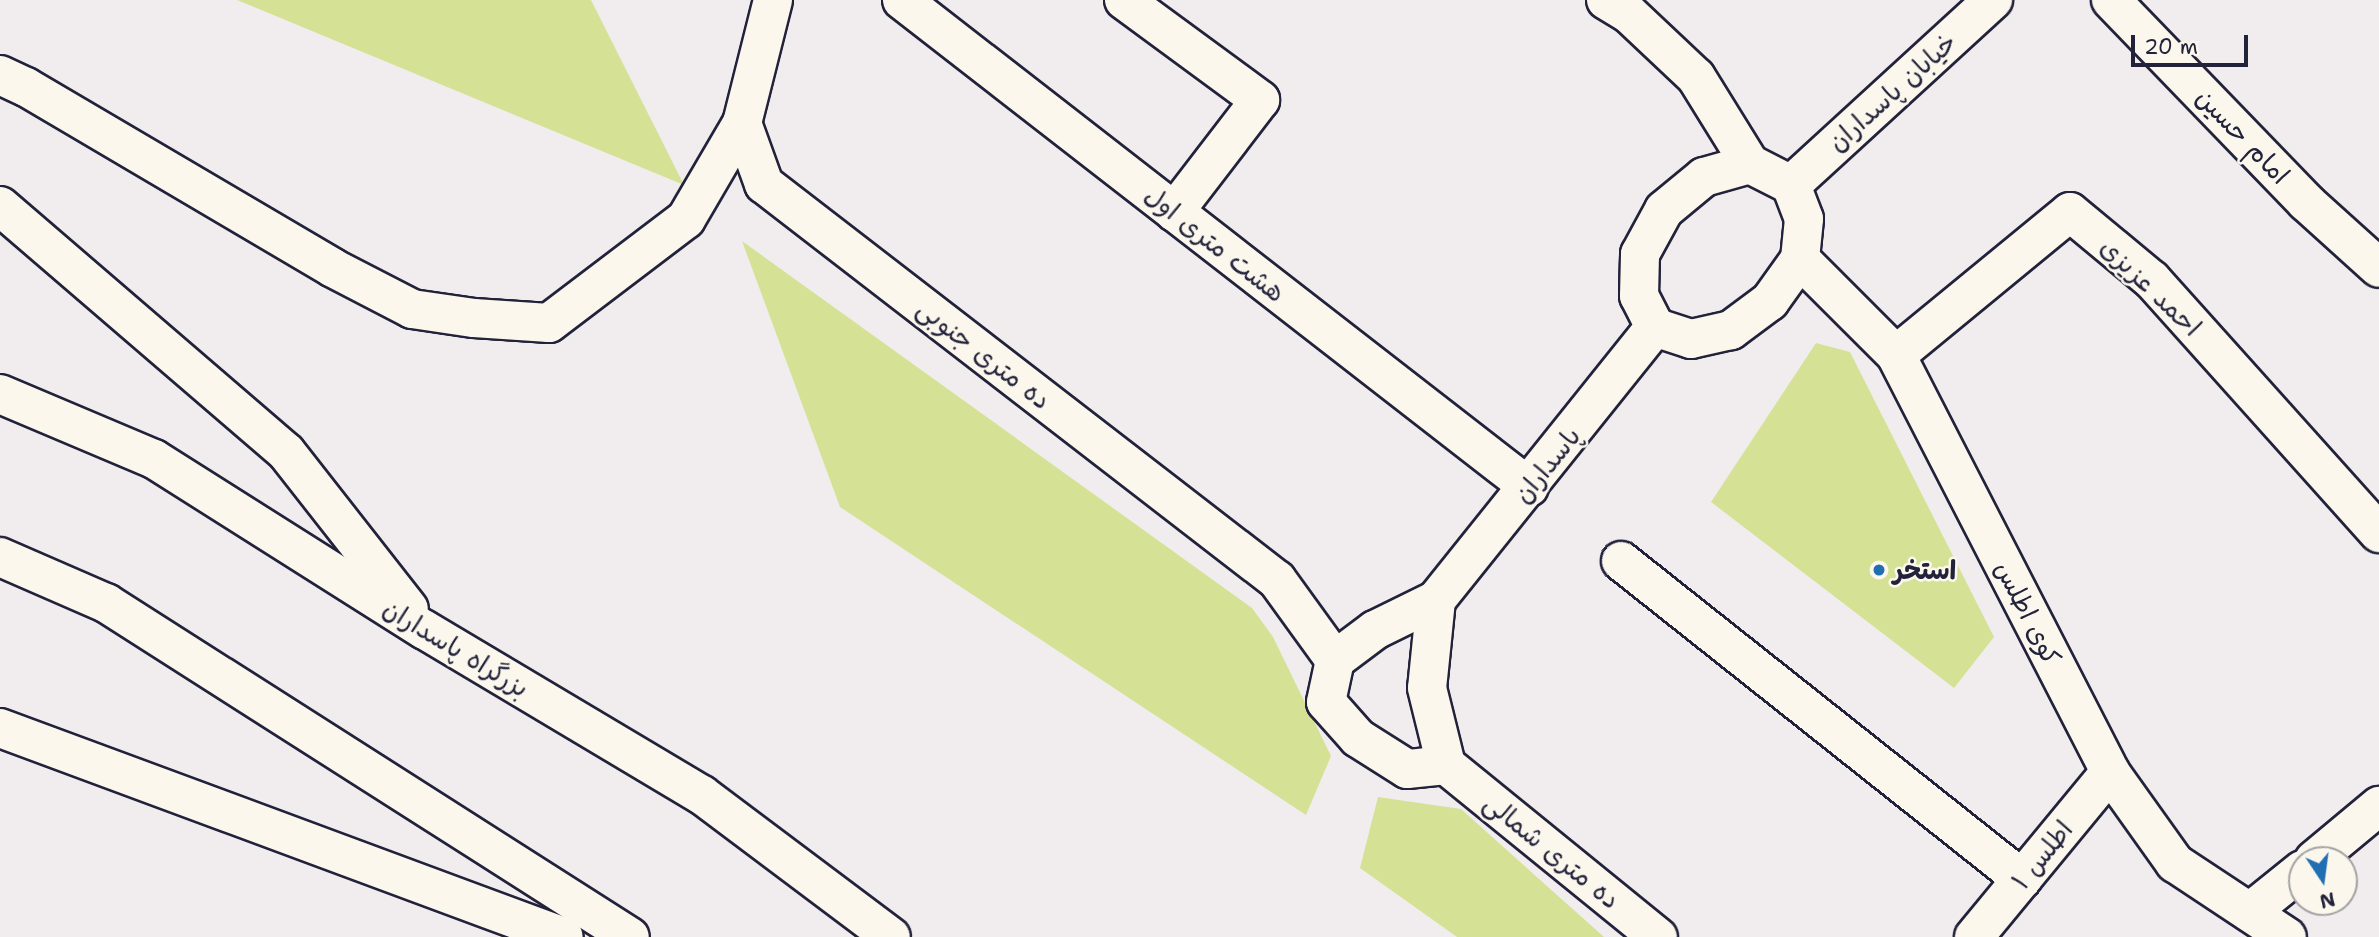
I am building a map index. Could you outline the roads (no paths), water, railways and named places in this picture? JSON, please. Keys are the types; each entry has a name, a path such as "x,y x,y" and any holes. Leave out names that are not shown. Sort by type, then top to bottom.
{"main road":[{"path":"0,75 26,87 333,268 412,309 474,318 549,323 686,219 743,123 773,0"},
{"name":"هشت متری اول","path":"902,0 1529,487"},
{"path":"1124,0 1260,100 1174,212"},
{"name":"خیابان پاسداران","path":"1791,185 1993,0"},
{"name":"امام حسین","path":"2111,0 2306,202 2379,268"},
{"path":"1624,4 1696,77 1750,164 1791,185 1804,219 1800,259 1770,301 1731,330 1691,339 1655,327 1639,296 1640,254 1664,210 1704,177 1750,164"},
{"name":"ده متری جنوبی","path":"743,123 764,184 1277,580 1335,660"},
{"path":"0,206 286,452 425,630"},
{"name":"احمد عزیزی","path":"1896,355 2070,212 2152,280 2379,533"},
{"name":"کوی اطلس","path":"1800,259 1896,355 2109,772 2175,863 2287,937"},
{"name":"پاسداران","path":"1335,660 1375,630 1436,600 1655,327"},
{"name":"بزرگراه پاسداران","path":"0,394 154,459 425,630 702,796 891,937"},
{"path":"0,557 106,603 630,937"},
{"path":"1621,561 2022,879"},
{"path":"1335,660 1326,702 1358,738 1406,769 1446,765 1427,688 1436,600"},
{"path":"0,728 564,937"},
{"name":"ده متری شمالی","path":"1446,765 1658,937"},
{"name":"اطلس ۱","path":"1974,937 2109,772"},
{"path":"2331,846 2379,806"},
{"path":"2250,912 2288,881"}],"place":[{"name":"استخر","path":"1879,570"}]}
